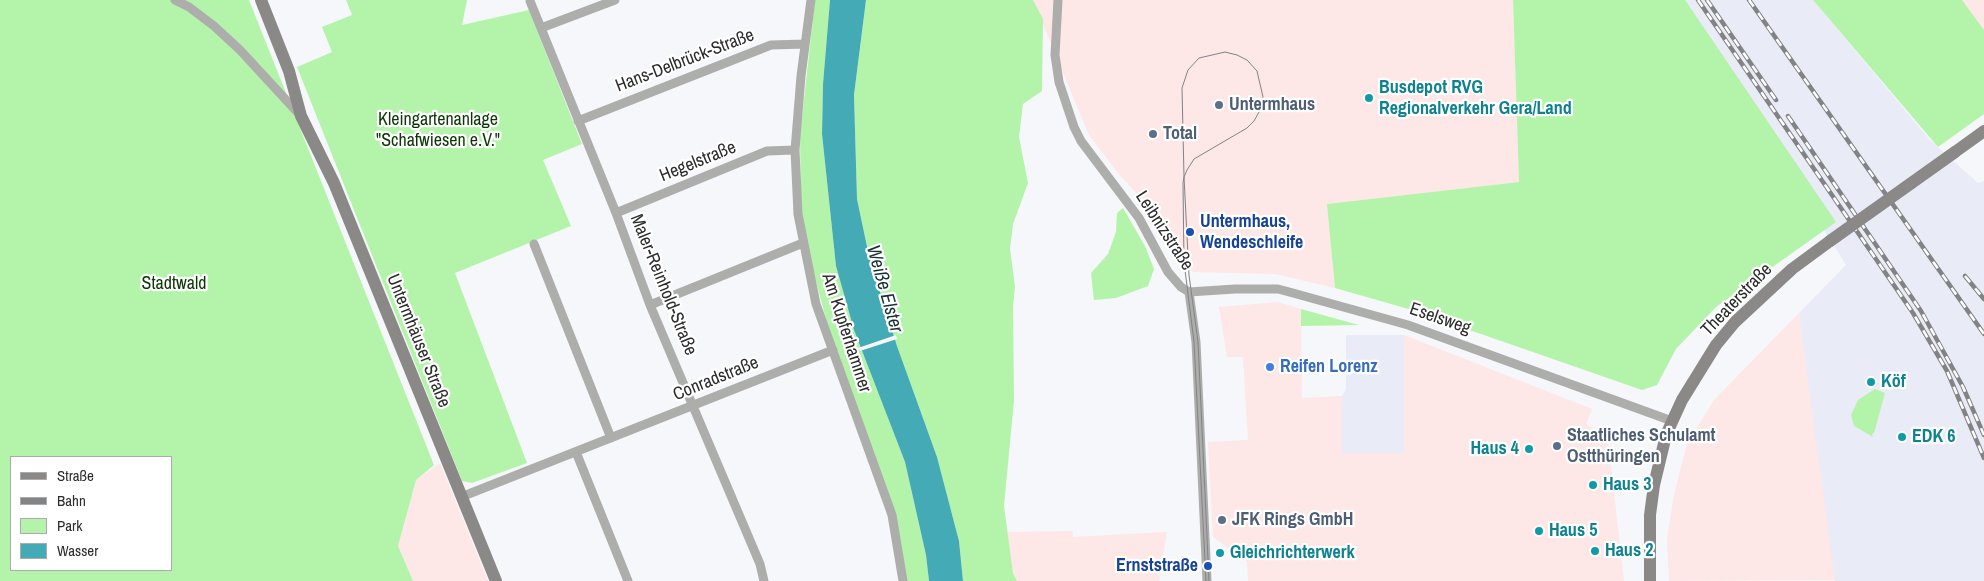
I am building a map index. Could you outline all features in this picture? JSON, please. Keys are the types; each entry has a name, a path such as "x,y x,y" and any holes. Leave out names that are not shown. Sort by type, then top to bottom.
{"main road":[{"name":"Untermhäuser Straße","path":"261,0 289,71 300,116 338,192 496,581"},
{"name":"Theaterstraße","path":"1650,581 1649,523 1660,455 1672,421 1696,374 1716,345 1735,322 1792,269 1984,131"}],"street":[{"name":"Untermhäuser Straße","path":"175,0 190,7 221,32 300,116"},
{"path":"541,28 615,0"},
{"name":"Am Kupferhammer","path":"811,0 795,150 798,214 802,243 816,304 892,515 903,581"},
{"name":"Leibnizstraße","path":"1058,0 1055,27 1059,82 1074,127 1081,141 1139,218 1168,272 1181,287 1189,292 1196,342 1208,581"},
{"name":"Maler-Reinhold-Straße","path":"530,1 616,213 650,305 760,564 764,581"},
{"name":"Hans-Delbrück-Straße","path":"578,121 770,45 805,44"},
{"name":"Hegelstraße","path":"616,213 767,151 795,150"},
{"path":"650,305 802,243"},
{"path":"534,244 611,438"},
{"name":"Eselsweg","path":"1189,292 1235,288 1278,289 1293,293 1408,325 1672,421"},
{"name":"Conradstraße","path":"461,497 833,350"},
{"path":"576,452 628,581"}],"shaded area":[{"path":"1033,0 1513,0 1519,182 1328,204 1335,288 1275,274 1193,272 1151,209 1118,173 1089,135"},
{"path":"1681,0 1813,0 1930,140 1978,183 1984,181 1984,581 1835,581 1799,313 1846,265"},
{"path":"1962,0 1984,0 1984,30 1983,29"},
{"path":"1278,302 1301,309 1302,398 1342,396 1343,453 1404,453 1404,335 1592,409 1586,424 1608,439 1624,581 1248,581 1247,562 1213,537 1208,442 1248,440 1243,357 1227,357 1219,307"},
{"path":"1799,313 1836,580 1669,581 1667,539 1674,494 1687,444 1714,400"},
{"path":"1346,335 1404,335 1404,453 1342,453 1342,396 1346,389"},
{"path":"440,463 488,581 413,581 398,546 416,480"},
{"path":"1073,531 1073,537 1167,532 1159,581 1017,581 1013,573 1007,532"}],"green space":[{"name":"Stadtwald","path":"0,0 249,0 434,465 416,480 398,546 413,581 0,581"},
{"name":"Kleingartenanlage \"Schafwiesen e.V.\"","path":"346,0 467,0 462,25 529,10 582,144 543,160 571,226 455,273 527,463 472,483 462,481 297,67 332,52 322,27 352,15"},
{"path":"815,0 830,0 823,84 822,134 836,266 854,330 905,462 926,555 929,581 906,581 888,495 827,323 807,247 801,207 800,136"},
{"path":"866,0 1033,0 1043,19 1042,91 1023,104 1019,137 1028,183 1013,224 1010,249 1015,287 1013,306 1014,400 1004,506 1013,573 1017,581 963,581 959,541 937,457 897,346 869,256 857,199 854,95"},
{"path":"1513,0 1685,0 1836,222 1716,307 1676,349 1657,385 1642,390 1412,310 1335,288 1327,204 1519,182"},
{"path":"1813,0 1962,0 1984,30 1984,114 1938,147"},
{"path":"1123,208 1145,246 1154,269 1148,286 1116,298 1094,300 1091,273 1108,254 1116,232 1117,213"},
{"path":"1301,309 1359,325 1301,326"},
{"path":"1875,389 1885,393 1874,433 1872,434 1873,437 1854,426 1851,415 1858,400"}],"water":[{"path":"830,0 866,0 854,95 857,199 869,256 897,346 937,457 959,541 963,581 929,581 926,555 905,462 854,330 836,266 822,134 823,84"}],"pier":[{"path":"896,335 897,339 860,351 858,348"}],"tram line":[{"path":"1206,581 1194,342 1184,262 1183,183 1184,177 1187,170 1194,159 1247,128 1254,121 1259,112 1263,97 1257,71 1247,60 1225,52 1199,58 1188,70 1182,88 1184,177 1189,275 1198,342 1209,581"}],"railway":[{"path":"1698,0 1913,313 1947,371 1984,458"},
{"path":"1707,0 1776,100"},
{"path":"1749,0 1984,334"},
{"path":"1788,116 1921,311 1963,387 1984,435"},
{"path":"1965,276 1984,299"}],"place":[{"name":"Busdepot RVG Regionalverkehr Gera/Land","path":"1369,98"},
{"name":"Untermhaus","path":"1219,105"},
{"name":"Total","path":"1153,134"},
{"name":"Untermhaus, Wendeschleife","path":"1190,232"},
{"name":"Reifen Lorenz","path":"1270,367"},
{"name":"Köf","path":"1871,382"},
{"name":"EDK 6","path":"1902,437"},
{"name":"Staatliches Schulamt Ostthüringen","path":"1557,446"},
{"name":"Haus 4","path":"1529,449"},
{"name":"Haus 3","path":"1593,485"},
{"name":"JFK Rings GmbH","path":"1222,520"},
{"name":"Haus 5","path":"1539,531"},
{"name":"Haus 2","path":"1595,551"},
{"name":"Gleichrichterwerk","path":"1220,553"},
{"name":"Ernststraße","path":"1208,566"}],"water label":[{"name":"Weiße Elster","path":"884,289"}]}
